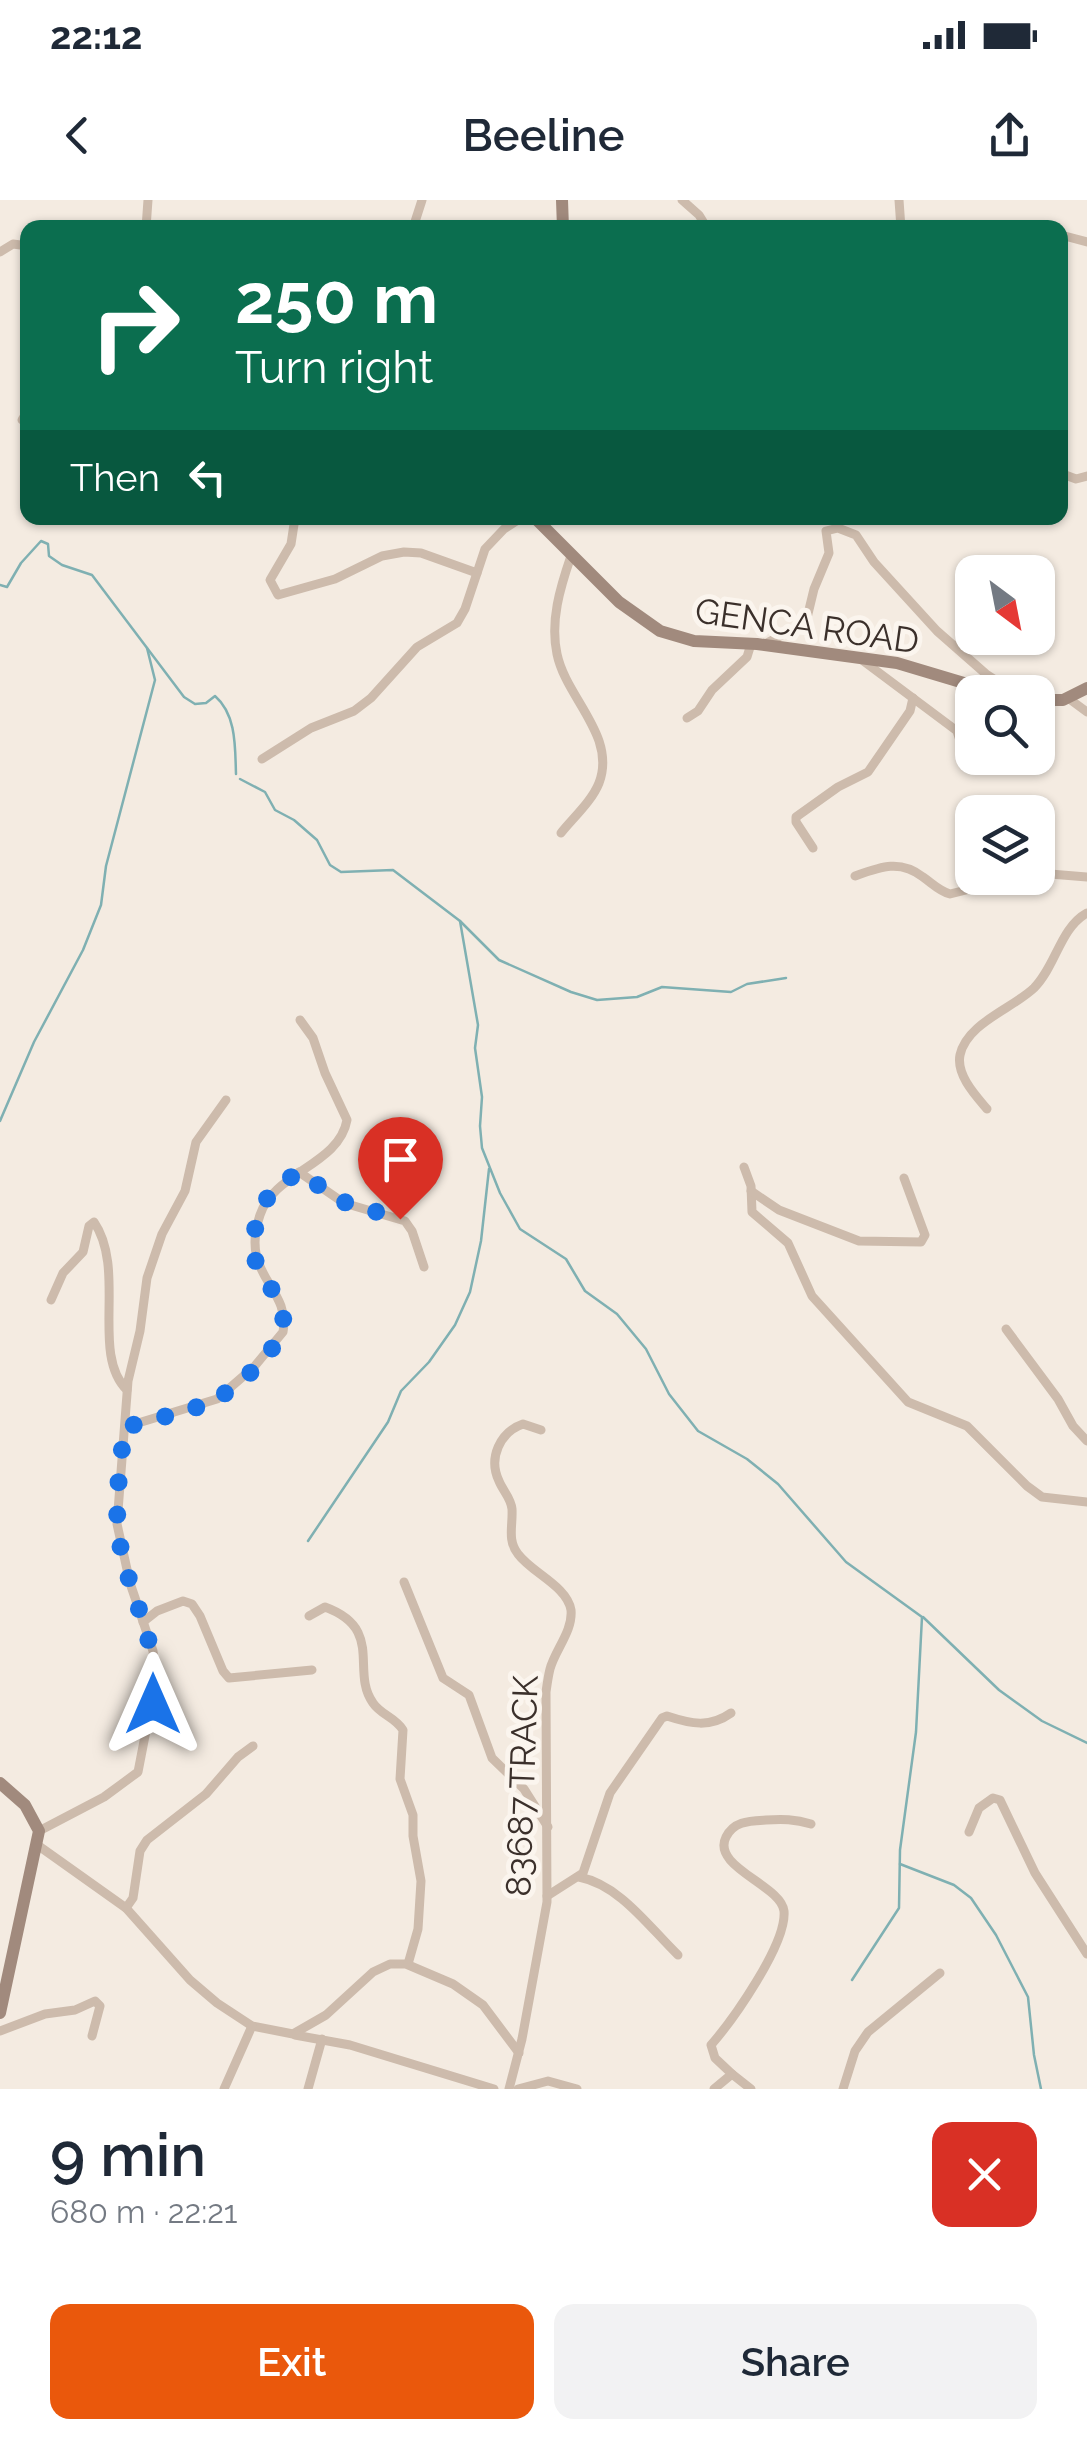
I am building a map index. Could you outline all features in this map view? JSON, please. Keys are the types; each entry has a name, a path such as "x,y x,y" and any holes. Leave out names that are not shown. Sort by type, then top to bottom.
{"street":[{"path":"682,200 702,220"},
{"path":"294,525 290,544 270,580 278,595 335,579 382,556 404,552 420,553 477,574"},
{"path":"262,759 312,728 346,716 371,698 408,655 461,618 485,549 509,525"},
{"name":"GENCA ROAD","path":"543,525 627,609 660,632 694,641 757,644 910,666 955,680"},
{"path":"687,718 698,711 712,690 757,644 806,622 828,552 826,532 832,528 856,534 877,566 937,631 988,675"},
{"path":"561,832 595,790 600,777 598,734 569,690 556,653 556,606 572,556"},
{"path":"860,658 955,730"},
{"path":"1055,699 1068,698 1087,688"},
{"path":"813,848 796,817 838,787 868,772 910,711 913,698"},
{"path":"1068,698 1087,712"},
{"path":"855,876 892,864 919,873 940,891 955,893"},
{"path":"1055,874 1087,877"},
{"path":"988,1109 964,1077 959,1062 963,1048 980,1027 1034,988 1051,966 1073,923 1087,913"},
{"path":"124,1428 217,1399 280,1338 284,1318 255,1260 260,1214 269,1196 334,1144 343,1134 347,1120 313,1038 300,1020"},
{"path":"1,2007 38,1838 138,1772 156,1679 153,1651 122,1554 117,1524 127,1390 147,1278 162,1234 184,1191 196,1142 226,1100"},
{"path":"744,1167 752,1212 794,1251 812,1296 900,1396 920,1409 967,1426 1042,1497 1087,1502"},
{"path":"298,1172 344,1202 405,1221 412,1230 424,1267"},
{"path":"751,1191 779,1210 860,1240 921,1242 925,1235 904,1178"},
{"path":"51,1300 63,1272 83,1252 89,1226 94,1222 108,1260 112,1369 127,1390"},
{"path":"1006,1329 1055,1395 1072,1426 1087,1441"},
{"name":"83687 TRACK","path":"509,2089 548,1896 546,1692 570,1610 562,1594 512,1546 511,1504 495,1472 498,1446 508,1431 523,1424 542,1430"},
{"path":"404,1582 443,1678 469,1695 492,1758 524,1789 548,1827"},
{"path":"143,1622 183,1600 195,1608 229,1678 312,1670"},
{"path":"309,1616 325,1607 354,1628 364,1649 369,1696 403,1730 400,1779 413,1815 421,1881 418,1930 408,1964"},
{"path":"548,1896 579,1877 587,1865 610,1793 662,1718 709,1724 731,1713"},
{"path":"126,1908 133,1898 143,1845 206,1794 238,1756 252,1746"},
{"path":"0,1784 25,1805 38,1838 126,1908 190,1980 252,2026 322,2039 494,2089"},
{"path":"969,1832 984,1802 1000,1800 1035,1872 1087,1954"},
{"path":"751,2089 736,2080 710,2050 755,1982 779,1932 784,1912 778,1898 725,1853 724,1842 732,1829 743,1822 796,1819 811,1824"},
{"path":"579,1877 597,1882 620,1898 678,1955"},
{"path":"293,2034 326,2016 373,1972 390,1964 408,1964 453,1984 483,2005 519,2053"},
{"path":"843,2089 856,2050 868,2032 940,1973"},
{"path":"0,2030 95,2001 100,2012 92,2036"},
{"path":"224,2089 252,2026"},
{"path":"308,2089 322,2039"},
{"path":"714,2089 732,2074"},
{"path":"518,2089 548,2081 577,2089"}],"waterway":[{"path":"0,585 7,587 21,563 41,541 48,544 49,556 62,565 92,575 184,697 195,704 206,703 215,696 222,704 233,733 236,774"},
{"path":"0,1121 101,905 106,866 155,680 147,648"},
{"path":"240,779 265,792 275,810 317,840 330,865 341,872 393,870 460,921 499,960 571,992 597,1000 637,997 662,987 731,992 747,984 786,978"},
{"path":"460,921 478,1025 475,1048 482,1097 482,1148 520,1229 566,1259 585,1291 617,1314 646,1349 669,1394 698,1431 747,1459 778,1484 846,1562 922,1617 916,1732 900,1850 899,1908 852,1980"},
{"path":"308,1541 388,1422 401,1391 429,1362 455,1325 470,1292 481,1241 489,1169"},
{"path":"923,1617 999,1690 1042,1721 1087,1743"},
{"path":"900,1864 954,1885 971,1898 996,1935 1028,1997 1041,2089"}],"route":[{"path":"153,1704 153,1651 122,1554 117,1524 124,1428 217,1399 280,1338 284,1318 255,1260 254,1243 265,1202 298,1172 352,1206 400,1219"}]}
